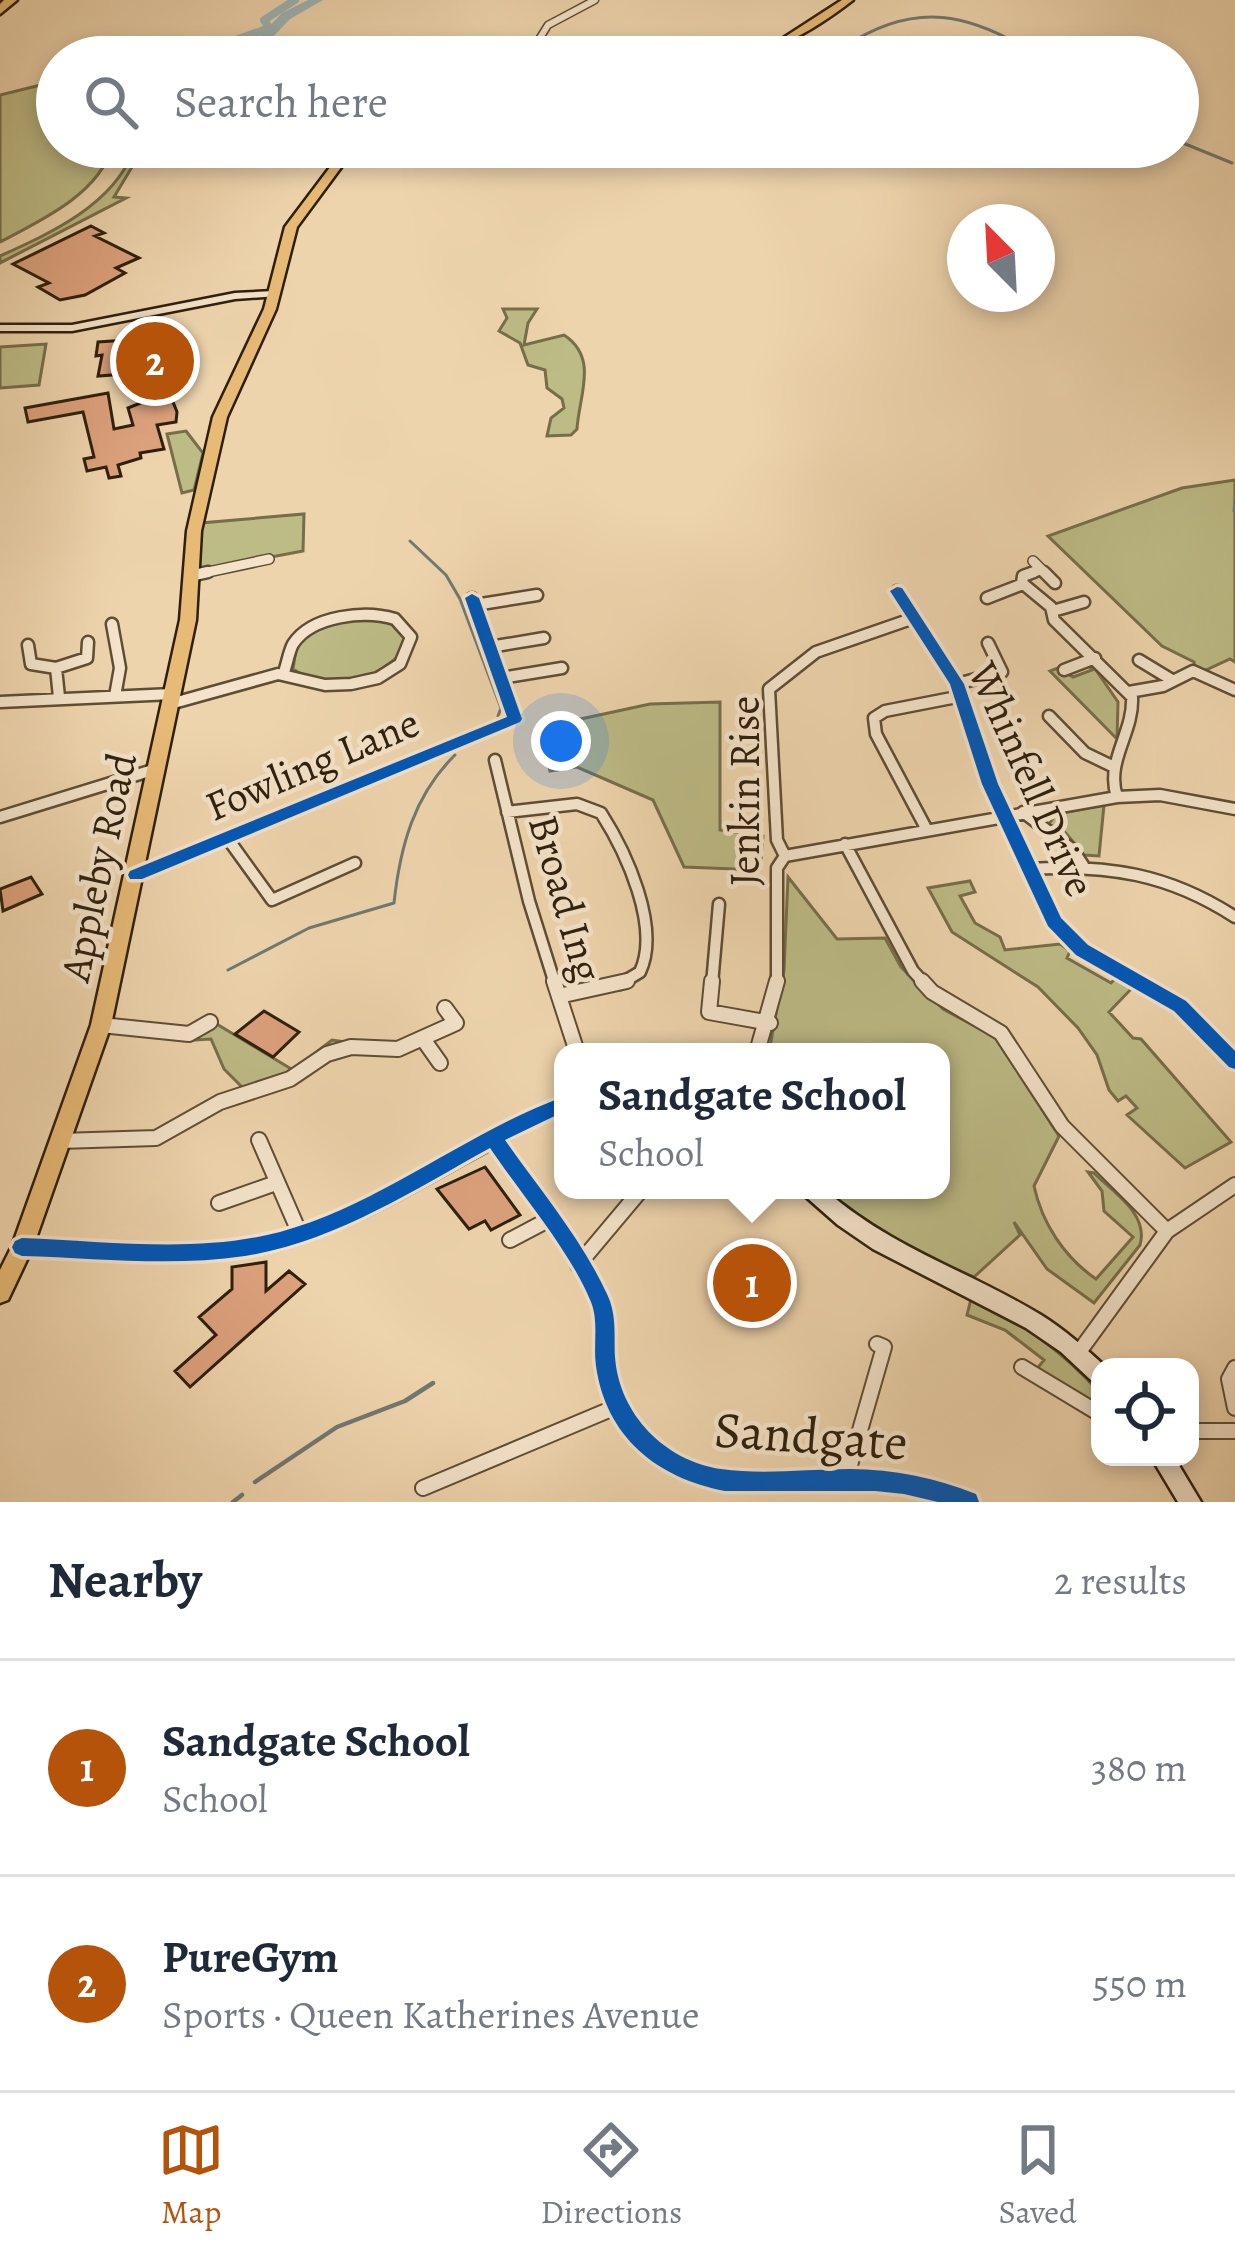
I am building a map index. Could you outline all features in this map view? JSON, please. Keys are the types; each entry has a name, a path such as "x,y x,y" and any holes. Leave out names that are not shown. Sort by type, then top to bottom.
{"highway":[{"path":"0,10 11,0"}],"main road":[{"path":"792,36 848,0"},
{"name":"Appleby Road","path":"0,1292 22,1246 100,1025 188,620 197,517 220,417 274,294 296,218 335,168"}],"street":[{"path":"541,36 548,25 595,0"},
{"path":"0,328 72,328 236,296 274,294"},
{"path":"190,576 269,559"},
{"path":"1055,583 1037,565 1023,576 1023,584 1053,611 1054,620 1129,692 1134,716 1110,778 1117,797"},
{"path":"988,598 1023,584"},
{"name":"Whinfell Drive","path":"897,591 959,690 1004,816 1067,938 1180,1006 1234,1060"},
{"path":"537,595 474,602 501,678 562,668"},
{"path":"1053,611 1084,602"},
{"path":"0,702 115,695 204,698 284,672 315,684 367,680 398,665 410,648 411,636 404,625 389,618 333,620 293,643 284,672"},
{"name":"Jenkin Rise","path":"761,1043 777,985 778,868 785,856 777,840 769,689 782,670 805,656 914,619"},
{"path":"112,624 120,668 115,695"},
{"path":"490,647 544,638"},
{"path":"28,645 31,664 56,668 87,658 88,642"},
{"path":"927,830 876,734 874,718 1002,672 988,643"},
{"path":"1064,670 1095,658"},
{"path":"1139,660 1172,680"},
{"path":"56,668 59,697"},
{"path":"1129,692 1196,671 1235,690"},
{"name":"Fowling Lane","path":"136,875 515,719 501,678"},
{"path":"1049,716 1085,753 1112,766"},
{"name":"Broad Ing","path":"495,760 574,1043"},
{"path":"0,817 156,769"},
{"path":"785,856 1117,797 1160,795 1235,809"},
{"path":"507,812 577,803 601,813 650,946 644,970 630,980 559,996"},
{"path":"1023,812 1073,850 1083,865"},
{"path":"228,839 272,900 355,863"},
{"path":"845,844 913,971 932,992 1001,1033 1062,1126 1167,1231"},
{"path":"1029,869 1113,865 1166,879 1235,917"},
{"path":"718,904 709,1012 770,1023"},
{"path":"60,1141 147,1140 220,1102 290,1079 327,1054 351,1047 398,1049 423,1039 456,1023 445,1008"},
{"path":"100,1025 189,1034 210,1022"},
{"path":"423,1039 440,1063"},
{"path":"22,1246 205,1252 300,1234 554,1108"},
{"name":"Sandgate","path":"494,1138 602,1303 605,1368 616,1407 650,1451 685,1470 722,1480 883,1478 927,1484 968,1502"},
{"path":"259,1141 300,1234"},
{"path":"219,1203 276,1184"},
{"path":"1078,1352 1167,1231 1235,1185"},
{"path":"578,1264 633,1199"},
{"path":"823,1199 873,1242 992,1294 1091,1366"},
{"path":"510,1240 548,1220"},
{"path":"846,1479 884,1347 878,1344"},
{"path":"1022,1367 1091,1409"},
{"path":"1235,1368 1229,1378 1235,1408"},
{"path":"423,1488 616,1407"},
{"path":"1199,1431 1235,1431"},
{"path":"1168,1466 1190,1502"}],"shaded area":[{"path":"36,86 36,168 102,168 81,192 50,215 0,242 0,95"},
{"path":"131,168 114,197 126,198 0,263 0,256 59,227 96,202 124,169"},
{"path":"503,309 537,309 528,323 524,345 564,335 581,355 583,390 577,429 571,435 547,436 551,418 564,408 562,399 547,388 545,370 528,365 520,343 499,331 507,318"},
{"path":"46,344 39,385 0,388 0,347"},
{"path":"186,431 203,453 194,490 182,493 167,434"},
{"path":"1235,480 1235,662 1230,659 1206,670 1195,668 1194,662 1162,646 1048,536 1182,488"},
{"path":"304,514 303,551 196,571 201,523"},
{"path":"359,619 388,622 405,633 406,648 382,668 353,680 322,681 293,669 297,643 326,626"},
{"path":"1091,663 1118,702 1117,739 1050,671 1058,668 1073,677 1092,670"},
{"path":"720,702 720,830 763,836 760,870 684,867 653,800 577,767 550,771 539,728 650,704"},
{"path":"1104,805 1099,856 1084,855 1064,831 1049,824 1056,814"},
{"path":"788,877 837,939 885,938 901,967 943,1009 995,1037 1059,1136 1034,1186 1064,1250 1096,1279 1133,1237 1104,1211 1102,1191 1088,1172 1120,1196 1139,1223 1140,1245 1094,1303 1047,1269 1014,1222 1020,1235 974,1277 881,1237 837,1199 950,1199 950,1043 771,1043 784,970"},
{"path":"970,881 975,892 960,896 975,923 1000,937 1005,950 1060,944 1070,951 1067,958 1111,983 1117,977 1134,986 1109,1012 1133,1038 1141,1039 1231,1142 1185,1168 1127,1115 1137,1108 1126,1096 1118,1101 1109,1090 1097,1055 1078,1028 1038,987 952,932 928,888"},
{"path":"215,1023 293,1070 332,1040 353,1043 295,1072 244,1089 224,1069 211,1039 195,1040"},
{"path":"971,1299 1024,1328 1091,1384 1091,1403 1036,1370 1044,1360 1005,1330 967,1315"}],"building":[{"path":"91,226 104,233 95,236 139,258 116,268 125,273 85,295 60,300 38,287 49,283 13,264"},
{"path":"142,339 138,373 98,376 102,355 96,356 98,342"},
{"path":"108,393 114,429 133,425 128,408 143,402 171,397 177,412 176,422 157,425 164,449 140,453 141,458 118,465 121,476 109,478 106,467 87,471 84,459 94,457 83,412 28,422 25,408"},
{"path":"31,877 42,894 3,911 0,889"},
{"path":"264,1011 299,1032 273,1057 235,1034"},
{"path":"485,1167 520,1215 491,1230 485,1221 469,1229 437,1189"},
{"path":"266,1262 266,1291 289,1271 305,1284 190,1387 175,1371 216,1335 199,1317 232,1289 232,1267"}],"waterway":[{"path":"247,36 264,30 268,26 264,20 295,0"},
{"path":"267,36 286,16 317,0"},
{"path":"863,36 919,18 966,22 1002,36"},
{"path":"1199,150 1232,163"},
{"path":"1234,511 1235,500"},
{"path":"410,541 446,575 460,599 501,708 498,716"},
{"path":"228,970 309,928 394,903 411,823 429,787 455,755"},
{"path":"255,1482 337,1427 405,1401 433,1383"},
{"path":"233,1502 242,1495"}],"cycle path":[{"path":"897,591 957,684 990,784 1054,922 1082,950 1180,1006 1235,1062"},
{"path":"136,875 515,719 472,598"},
{"path":"22,1247 184,1253 280,1240 352,1213 554,1108"},
{"path":"493,1138 588,1277 602,1305 605,1361 617,1405 629,1425 661,1456 702,1476 725,1480 875,1480 935,1490 968,1502"}],"place":[{"name":"PureGym","path":"155,361"},
{"name":"Sandgate School","path":"752,1283"}]}
